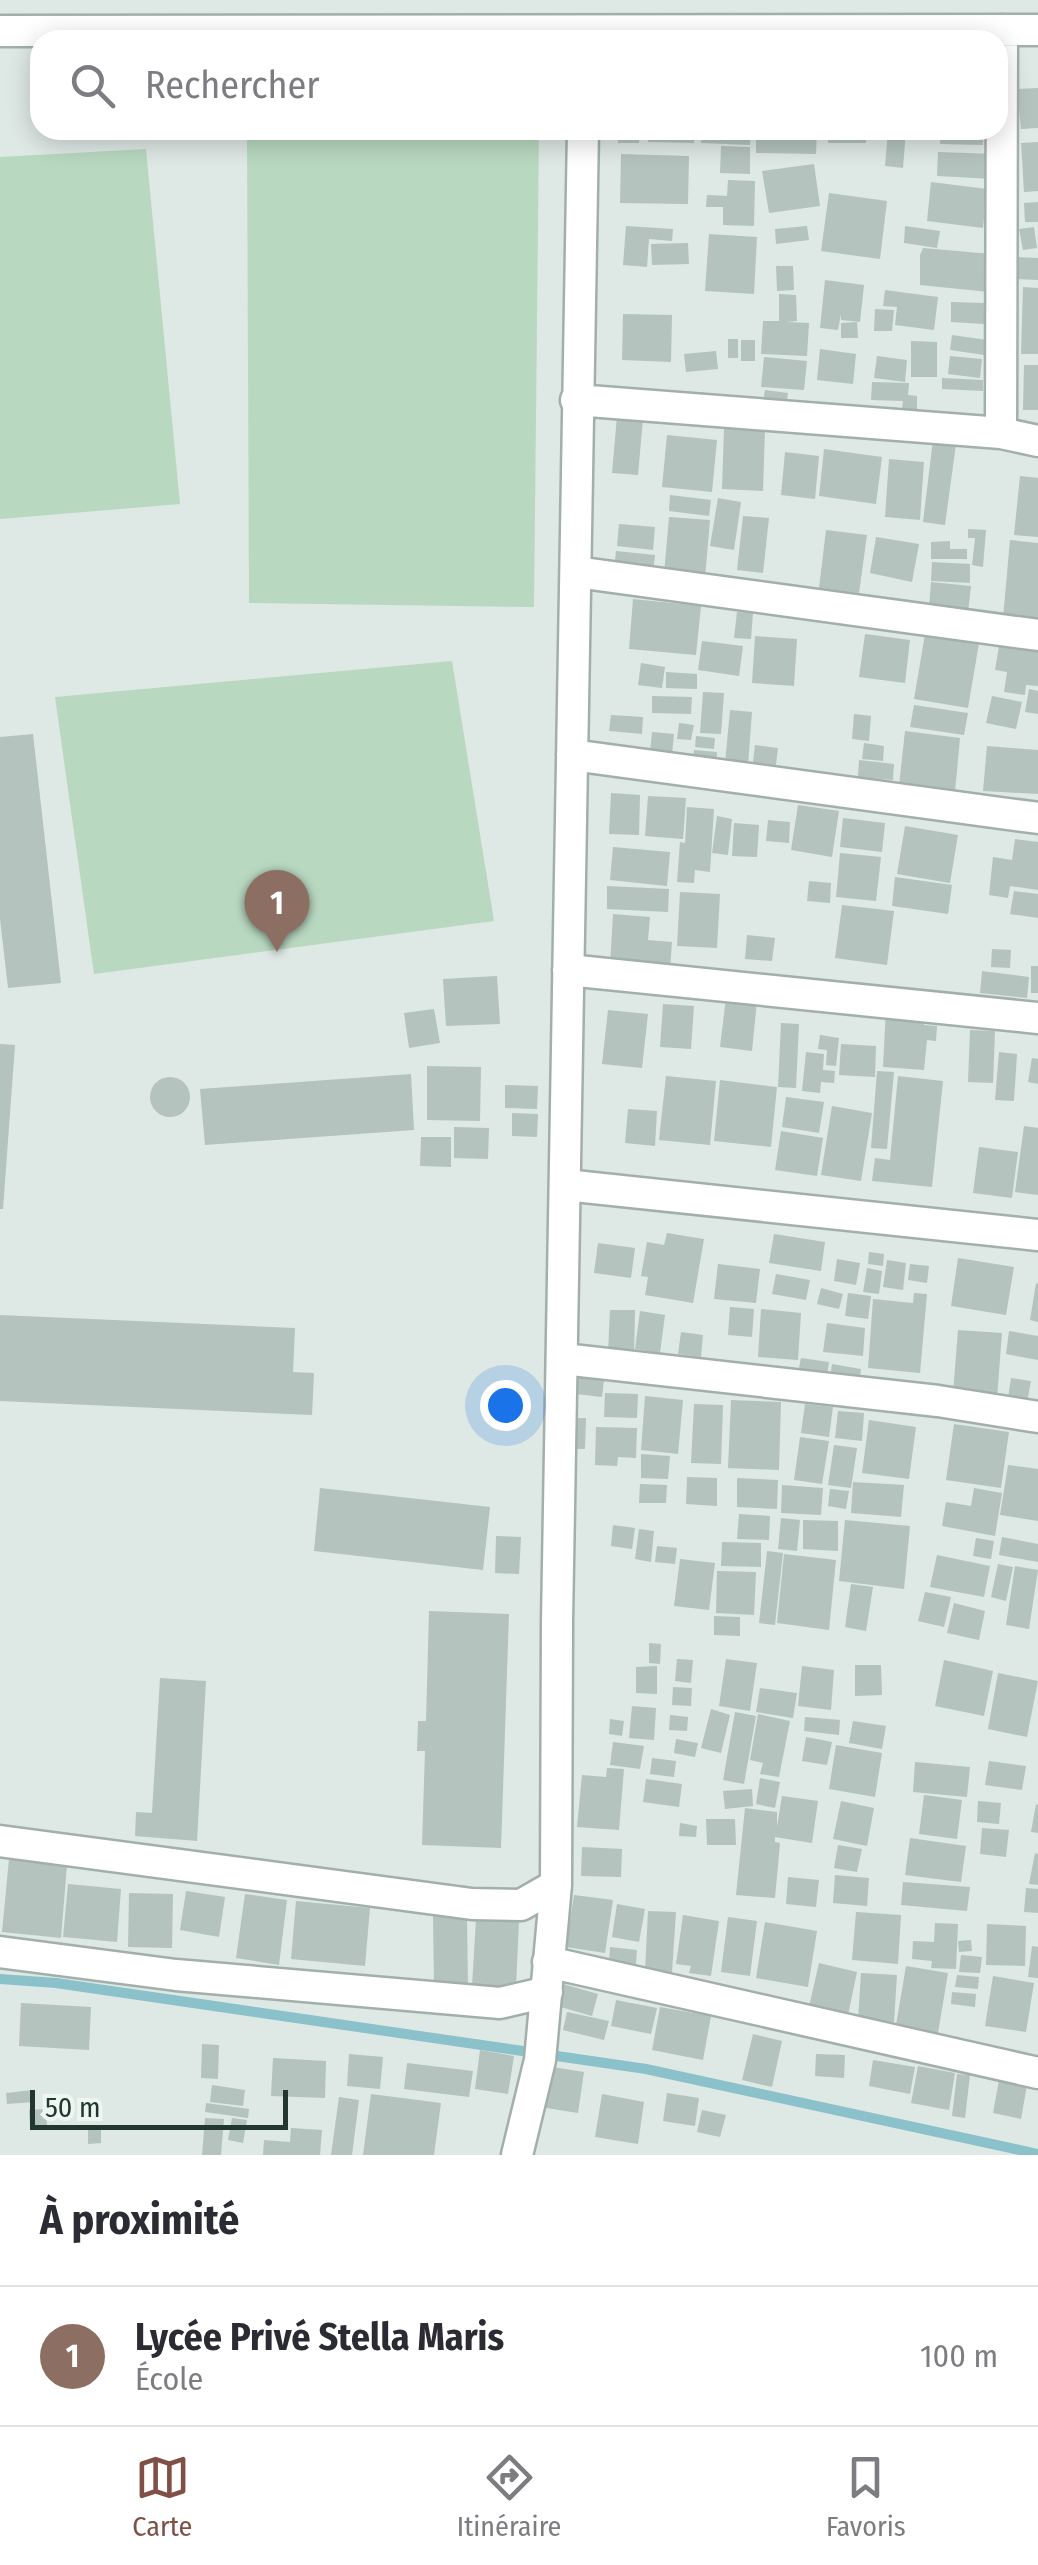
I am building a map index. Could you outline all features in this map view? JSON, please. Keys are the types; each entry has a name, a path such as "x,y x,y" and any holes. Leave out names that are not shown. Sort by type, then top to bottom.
{"street":[{"path":"0,31 94,14 456,15 553,30"},
{"path":"718,30 985,20 1038,30"},
{"path":"516,2155 540,2060 556,1885 582,140"},
{"path":"990,140 1001,433"},
{"path":"576,400 1001,433 1038,441"},
{"path":"576,572 1038,635"},
{"path":"572,755 1038,818"},
{"path":"568,970 1038,1018"},
{"path":"565,1185 1038,1235"},
{"path":"563,1358 938,1400 1038,1417"},
{"path":"0,1841 472,1904 521,1905 556,1885"},
{"path":"0,1952 176,1975 500,2003 547,1987 1038,2073"}],"green space":[{"path":"247,140 539,140 534,607 249,603"},
{"path":"146,149 180,504 0,519 0,157"},
{"path":"452,661 494,921 94,974 55,697"}],"building":[{"path":"1038,88 1038,128 1021,129 1017,89"},
{"path":"618,140 639,140 639,143"},
{"path":"648,140 694,140 694,143"},
{"path":"701,140 750,140 750,145 701,143"},
{"path":"756,140 817,140 816,154 756,153"},
{"path":"828,140 866,140 866,143"},
{"path":"887,140 905,140 903,168 885,166"},
{"path":"940,140 983,140 983,145 940,144"},
{"path":"1038,142 1038,191 1024,192 1021,143"},
{"path":"721,146 750,147 750,174 720,173"},
{"path":"938,152 995,154 993,179 937,176"},
{"path":"621,154 689,156 688,204 620,203"},
{"path":"814,164 820,206 769,213 762,171"},
{"path":"728,180 755,181 754,226 723,225 723,207 706,207 707,195 727,196"},
{"path":"931,182 987,189 983,228 927,221"},
{"path":"829,193 887,201 880,259 821,251"},
{"path":"1038,202 1038,222 1025,222 1024,203"},
{"path":"626,226 673,229 672,241 649,239 647,267 623,265"},
{"path":"807,226 809,240 776,244 775,229"},
{"path":"905,226 940,231 937,248 904,243"},
{"path":"1034,227 1037,248 1023,250 1019,229"},
{"path":"709,234 757,237 754,294 705,291"},
{"path":"688,243 689,264 652,265 651,244"},
{"path":"923,248 991,254 989,292 920,285"},
{"path":"1014,257 1038,258 1038,280 1013,279"},
{"path":"776,266 793,266 794,290 777,291"},
{"path":"825,280 864,285 860,322 841,320 841,314 838,330 820,328"},
{"path":"1023,287 1038,288 1038,354 1021,354"},
{"path":"885,290 938,297 934,330 895,325 897,307 883,306"},
{"path":"779,294 796,295 797,321 786,322 809,323 807,356 761,354 763,321 779,321"},
{"path":"951,302 985,303 984,324 951,322"},
{"path":"875,309 894,310 892,331 874,331"},
{"path":"623,314 672,315 671,362 622,360"},
{"path":"857,322 858,338 841,338 841,323"},
{"path":"952,335 994,341 991,356 950,350"},
{"path":"728,339 738,339 738,358 728,358"},
{"path":"741,340 755,340 755,361 741,361"},
{"path":"911,341 937,342 937,377 911,377"},
{"path":"820,349 856,354 853,384 817,380"},
{"path":"716,351 718,369 686,372 684,354"},
{"path":"877,356 907,360 905,382 874,378"},
{"path":"950,356 982,359 980,378 948,374"},
{"path":"764,357 807,361 804,390 761,387"},
{"path":"1024,365 1038,365 1038,410 1023,410"},
{"path":"942,378 983,380 983,391 942,389"},
{"path":"872,382 909,383 908,395 917,396 917,411 902,410 903,401 871,400"},
{"path":"765,390 788,393 786,405 763,402"},
{"path":"617,416 643,419 638,475 612,473"},
{"path":"724,428 765,429 763,491 722,489"},
{"path":"667,435 717,440 712,492 662,487"},
{"path":"933,440 956,444 945,525 923,522"},
{"path":"824,449 882,457 876,504 819,496"},
{"path":"785,452 819,456 815,499 781,495"},
{"path":"889,459 924,462 920,520 885,517"},
{"path":"1020,476 1038,478 1038,537 1014,535"},
{"path":"670,495 711,500 709,516 669,511"},
{"path":"718,498 741,502 734,550 710,546"},
{"path":"743,516 769,518 763,573 737,570"},
{"path":"669,517 710,520 705,578 664,574"},
{"path":"619,524 655,527 653,550 617,546"},
{"path":"968,529 986,530 983,567 972,565 975,538 968,538"},
{"path":"826,530 867,535 859,593 819,588"},
{"path":"876,537 919,544 912,582 870,573"},
{"path":"1010,540 1038,543 1038,621 1003,618"},
{"path":"950,541 950,549 967,549 967,559 931,559 931,542"},
{"path":"616,551 655,555 653,573 614,570"},
{"path":"932,562 970,564 970,583 931,581"},
{"path":"931,582 971,586 968,612 929,608"},
{"path":"633,599 701,606 696,655 629,649"},
{"path":"737,612 753,613 751,639 734,638"},
{"path":"865,634 910,640 905,683 859,677"},
{"path":"925,634 979,643 968,708 914,699"},
{"path":"755,636 797,639 794,686 752,683"},
{"path":"1000,640 1038,646 1038,686 1026,685 1025,695 1004,692 1007,672 995,670"},
{"path":"702,641 743,646 739,676 698,670"},
{"path":"641,663 665,667 662,688 638,685"},
{"path":"666,672 697,674 697,689 666,688"},
{"path":"1029,689 1038,691 1038,714 1025,712"},
{"path":"703,692 724,693 721,734 700,733"},
{"path":"652,696 692,697 691,714 652,713"},
{"path":"992,696 1022,702 1016,729 986,723"},
{"path":"914,705 968,713 964,735 910,727"},
{"path":"730,710 752,712 748,765 725,763"},
{"path":"854,714 871,716 869,741 852,739"},
{"path":"611,715 643,717 642,734 609,731"},
{"path":"679,723 694,725 691,740 677,739"},
{"path":"905,731 960,738 955,792 899,786"},
{"path":"652,732 674,734 671,764 649,762"},
{"path":"33,734 61,983 8,988 0,919 0,737"},
{"path":"696,736 715,738 714,749 695,747"},
{"path":"864,743 884,746 883,761 862,759"},
{"path":"755,745 778,748 775,773 752,770"},
{"path":"987,746 1038,750 1038,794 983,791"},
{"path":"694,750 717,752 716,769 692,768"},
{"path":"859,760 894,764 893,780 858,777"},
{"path":"611,793 640,795 639,835 609,834"},
{"path":"648,796 686,798 683,839 645,836"},
{"path":"798,805 839,811 832,857 791,850"},
{"path":"687,807 714,809 710,872 695,870 694,883 677,882"},
{"path":"717,816 732,819 728,855 712,853"},
{"path":"843,818 885,823 882,852 840,847"},
{"path":"768,820 790,822 789,843 766,841"},
{"path":"734,823 759,825 757,857 732,856"},
{"path":"905,826 958,835 950,883 897,874"},
{"path":"1015,839 1038,842 1038,890 1010,886 1008,898 989,895 993,857 1012,860"},
{"path":"613,847 670,852 667,886 610,880"},
{"path":"840,853 881,857 876,901 836,897"},
{"path":"895,877 952,885 948,914 892,906"},
{"path":"809,881 831,883 830,903 807,901"},
{"path":"607,886 669,889 668,912 607,909"},
{"path":"1014,891 1038,894 1038,918 1010,914"},
{"path":"680,892 720,894 717,948 677,946"},
{"path":"842,905 894,911 887,965 835,958"},
{"path":"613,914 650,917 648,940 672,942 670,970 610,966"},
{"path":"747,935 775,938 772,961 745,959"},
{"path":"992,949 1011,950 1010,968 991,967"},
{"path":"1031,966 1038,966 1038,993 1031,993"},
{"path":"982,971 1029,977 1027,998 980,993"},
{"path":"497,976 500,1024 446,1026 443,979"},
{"path":"726,998 757,1001 752,1051 720,1047"},
{"path":"663,1004 694,1006 691,1049 660,1047"},
{"path":"886,1008 925,1010 924,1025 937,1026 936,1041 927,1040 924,1070 883,1067"},
{"path":"434,1009 440,1043 409,1048 404,1013"},
{"path":"608,1010 648,1014 642,1068 602,1064"},
{"path":"781,1023 799,1024 796,1088 778,1087"},
{"path":"970,1030 995,1031 993,1083 968,1082"},
{"path":"820,1035 839,1038 836,1066 826,1065 827,1050 818,1049"},
{"path":"0,1044 15,1045 3,1209 0,1209"},
{"path":"841,1044 876,1046 875,1077 839,1075"},
{"path":"806,1052 824,1054 823,1070 835,1071 834,1083 821,1082 820,1093 802,1091"},
{"path":"999,1052 1017,1054 1014,1101 995,1100"},
{"path":"1032,1058 1038,1059 1038,1084 1028,1082"},
{"path":"427,1066 481,1067 480,1121 427,1120"},
{"path":"877,1071 894,1072 887,1149 871,1148"},
{"path":"411,1074 414,1130 205,1145 200,1089"},
{"path":"666,1076 716,1081 710,1145 659,1140"},
{"path":"898,1076 943,1081 932,1187 872,1181 875,1158 890,1160"},
{"path":"170,1077 184,1083 190,1097 184,1111 170,1117 156,1111 150,1097 156,1083"},
{"path":"720,1080 777,1087 771,1147 714,1141"},
{"path":"505,1085 538,1086 537,1109 505,1108"},
{"path":"786,1097 824,1102 819,1133 782,1127"},
{"path":"832,1106 872,1113 861,1181 821,1175"},
{"path":"628,1109 657,1111 655,1146 625,1143"},
{"path":"512,1113 538,1114 537,1137 512,1136"},
{"path":"1024,1126 1038,1128 1038,1195 1015,1192"},
{"path":"454,1127 489,1128 488,1159 454,1158"},
{"path":"781,1131 823,1138 817,1176 775,1170"},
{"path":"421,1137 451,1137 451,1167 420,1166"},
{"path":"979,1147 1018,1152 1012,1198 973,1193"},
{"path":"667,1233 704,1239 693,1303 645,1295 648,1277 641,1276 647,1242 664,1245"},
{"path":"774,1234 825,1242 821,1271 769,1263"},
{"path":"598,1243 635,1248 631,1278 594,1273"},
{"path":"869,1252 884,1254 883,1266 868,1264"},
{"path":"958,1258 1014,1267 1006,1315 951,1306"},
{"path":"837,1259 860,1263 856,1285 834,1281"},
{"path":"887,1260 906,1263 903,1290 883,1287"},
{"path":"718,1264 760,1269 756,1303 714,1299"},
{"path":"910,1264 929,1266 927,1283 908,1280"},
{"path":"867,1268 882,1271 879,1294 863,1292"},
{"path":"776,1274 810,1280 806,1300 772,1294"},
{"path":"1038,1284 1038,1322 1030,1320"},
{"path":"821,1288 843,1294 839,1309 817,1304"},
{"path":"848,1293 871,1296 868,1319 845,1316"},
{"path":"914,1293 927,1294 920,1373 868,1368 873,1299 913,1303"},
{"path":"730,1307 754,1309 752,1337 728,1335"},
{"path":"761,1309 801,1313 798,1360 758,1357"},
{"path":"610,1310 635,1310 634,1354 608,1353"},
{"path":"640,1311 665,1315 660,1353 635,1349"},
{"path":"0,1315 295,1328 293,1372 314,1373 312,1415 0,1401"},
{"path":"827,1323 865,1328 863,1356 823,1352"},
{"path":"958,1330 1002,1333 997,1398 953,1394"},
{"path":"1009,1331 1038,1336 1038,1360 1006,1354"},
{"path":"681,1332 703,1335 701,1357 678,1354"},
{"path":"801,1358 829,1362 826,1383 797,1378"},
{"path":"832,1364 861,1369 858,1390 829,1385"},
{"path":"578,1376 604,1380 602,1397 576,1394"},
{"path":"1011,1378 1031,1381 1026,1408 1007,1404"},
{"path":"605,1393 638,1394 637,1418 604,1417"},
{"path":"645,1396 683,1400 678,1454 641,1450"},
{"path":"731,1400 781,1402 779,1470 728,1468"},
{"path":"694,1404 723,1405 721,1464 691,1463"},
{"path":"805,1404 833,1407 829,1437 801,1433"},
{"path":"838,1411 864,1413 862,1441 835,1438"},
{"path":"567,1418 586,1418 585,1449 566,1449"},
{"path":"869,1420 916,1427 909,1479 862,1473"},
{"path":"954,1424 1009,1432 1001,1488 946,1480"},
{"path":"596,1427 637,1428 636,1458 618,1457 617,1466 595,1465"},
{"path":"800,1437 829,1441 822,1484 794,1480"},
{"path":"834,1445 857,1448 851,1488 828,1485"},
{"path":"641,1454 670,1456 668,1479 641,1478"},
{"path":"1008,1465 1038,1469 1038,1521 1000,1515"},
{"path":"687,1477 717,1478 717,1506 686,1504"},
{"path":"737,1478 778,1480 777,1509 737,1507"},
{"path":"853,1482 904,1485 901,1517 851,1513"},
{"path":"640,1484 667,1485 666,1503 639,1503"},
{"path":"782,1485 823,1488 821,1515 781,1513"},
{"path":"320,1488 490,1507 483,1570 314,1551"},
{"path":"974,1488 1002,1493 995,1536 942,1526 946,1502 971,1506"},
{"path":"830,1489 849,1491 846,1509 828,1506"},
{"path":"739,1514 770,1516 769,1540 737,1539"},
{"path":"781,1518 800,1520 797,1551 778,1549"},
{"path":"803,1520 838,1521 838,1551 803,1549"},
{"path":"845,1520 910,1526 904,1589 839,1581"},
{"path":"613,1525 635,1528 632,1549 611,1546"},
{"path":"639,1529 654,1531 651,1562 635,1559"},
{"path":"496,1536 521,1537 519,1574 495,1573"},
{"path":"1002,1537 1038,1544 1038,1562 999,1555"},
{"path":"976,1538 994,1541 991,1559 973,1556"},
{"path":"722,1542 761,1543 761,1567 721,1566"},
{"path":"657,1546 677,1548 675,1564 655,1562"},
{"path":"767,1551 783,1553 775,1625 759,1623"},
{"path":"784,1554 836,1560 829,1630 777,1623"},
{"path":"937,1555 990,1566 984,1597 930,1587"},
{"path":"680,1559 715,1563 709,1610 674,1606"},
{"path":"998,1564 1013,1567 1006,1601 991,1597"},
{"path":"1015,1566 1038,1570 1029,1629 1006,1625"},
{"path":"717,1571 756,1572 754,1615 716,1613"},
{"path":"851,1584 873,1587 866,1631 845,1627"},
{"path":"925,1592 951,1597 944,1627 918,1621"},
{"path":"954,1603 985,1611 979,1640 947,1633"},
{"path":"429,1611 509,1614 501,1848 422,1845 425,1751 417,1751 418,1721 426,1721"},
{"path":"714,1616 740,1617 740,1636 714,1635"},
{"path":"649,1643 661,1644 660,1664 649,1663"},
{"path":"677,1659 693,1660 691,1683 675,1681"},
{"path":"726,1659 757,1663 750,1711 719,1706"},
{"path":"944,1660 993,1671 984,1716 935,1706"},
{"path":"855,1665 881,1665 882,1695 855,1696"},
{"path":"657,1666 657,1694 636,1693 636,1667"},
{"path":"802,1666 834,1670 831,1710 798,1706"},
{"path":"998,1673 1038,1681 1027,1737 988,1729"},
{"path":"160,1678 206,1681 197,1841 135,1836 136,1812 152,1813"},
{"path":"673,1687 692,1688 691,1706 672,1705"},
{"path":"760,1688 797,1693 793,1718 756,1712"},
{"path":"632,1706 656,1708 654,1740 629,1738"},
{"path":"711,1709 730,1715 721,1753 701,1748"},
{"path":"735,1712 756,1716 744,1784 723,1780"},
{"path":"758,1714 790,1721 779,1777 760,1774 763,1763 750,1760"},
{"path":"670,1715 688,1717 687,1731 669,1730"},
{"path":"805,1717 840,1720 839,1735 804,1731"},
{"path":"610,1719 624,1721 622,1736 609,1734"},
{"path":"853,1721 886,1726 882,1749 849,1743"},
{"path":"806,1737 832,1742 827,1765 802,1761"},
{"path":"676,1739 698,1743 695,1757 674,1753"},
{"path":"613,1742 644,1746 640,1769 610,1765"},
{"path":"836,1745 882,1753 875,1797 829,1789"},
{"path":"652,1758 676,1761 674,1777 650,1774"},
{"path":"989,1761 1026,1766 1022,1790 985,1785"},
{"path":"915,1762 970,1767 967,1797 913,1792"},
{"path":"607,1768 624,1769 619,1830 577,1827 582,1775 606,1777"},
{"path":"760,1778 780,1782 775,1808 756,1804"},
{"path":"646,1779 682,1784 679,1807 643,1802"},
{"path":"752,1789 753,1806 725,1809 723,1791"},
{"path":"924,1795 962,1800 957,1839 919,1834"},
{"path":"782,1796 818,1801 812,1843 775,1837 775,1842 780,1843 775,1898 736,1895 745,1808 777,1812 777,1827"},
{"path":"841,1801 874,1808 867,1846 833,1839"},
{"path":"978,1801 1001,1803 999,1824 977,1822"},
{"path":"1038,1805 1038,1833 1031,1832"},
{"path":"706,1819 735,1819 736,1845 707,1845"},
{"path":"680,1823 697,1826 696,1837 679,1836"},
{"path":"982,1828 1009,1830 1006,1857 980,1854"},
{"path":"910,1838 966,1846 961,1882 905,1875"},
{"path":"838,1845 862,1849 857,1872 834,1868"},
{"path":"582,1847 622,1849 621,1877 581,1876"},
{"path":"1035,1853 1038,1854 1038,1885 1029,1884"},
{"path":"9,1859 67,1865 61,1938 2,1932"},
{"path":"835,1875 869,1878 867,1906 833,1903"},
{"path":"788,1877 819,1880 816,1907 786,1904"},
{"path":"903,1882 970,1887 967,1911 901,1905"},
{"path":"68,1884 121,1889 117,1942 63,1937"},
{"path":"1026,1888 1038,1889 1038,1913 1024,1912"},
{"path":"186,1891 225,1897 219,1937 180,1930"},
{"path":"129,1893 173,1894 172,1948 128,1947"},
{"path":"245,1894 287,1900 279,1965 236,1958"},
{"path":"574,1895 613,1900 605,1953 566,1947"},
{"path":"296,1901 370,1908 365,1966 291,1959"},
{"path":"617,1904 645,1909 639,1942 612,1937"},
{"path":"648,1911 676,1912 672,1972 645,1971"},
{"path":"856,1912 901,1915 898,1964 852,1960"},
{"path":"683,1915 719,1921 711,1976 689,1973 691,1966 676,1964"},
{"path":"433,1916 467,1916 468,1989 434,1989"},
{"path":"728,1917 757,1921 750,1976 721,1972"},
{"path":"476,1919 519,1921 516,1988 472,1986"},
{"path":"765,1922 817,1931 808,1987 756,1978"},
{"path":"935,1923 958,1924 956,1969 931,1968 932,1961 912,1959 913,1941 934,1942"},
{"path":"987,1924 1026,1926 1025,1966 986,1965"},
{"path":"971,1940 972,1951 959,1952 958,1941"},
{"path":"1032,1946 1038,1947 1038,1978 1028,1977"},
{"path":"610,1947 637,1950 636,1964 609,1962"},
{"path":"961,1955 982,1957 980,1973 959,1972"},
{"path":"819,1963 857,1972 847,2020 808,2011"},
{"path":"906,1966 948,1973 938,2033 896,2025"},
{"path":"861,1973 897,1975 894,2022 858,2020"},
{"path":"957,1975 979,1977 978,1989 955,1987"},
{"path":"993,1976 1034,1983 1026,2032 985,2026"},
{"path":"563,1984 598,1994 592,2016 557,2006"},
{"path":"952,1992 976,1994 975,2007 951,2004"},
{"path":"616,2000 657,2008 651,2034 611,2026"},
{"path":"21,2003 91,2007 89,2050 19,2046"},
{"path":"660,2007 711,2016 703,2060 652,2050"},
{"path":"567,2012 609,2021 604,2040 563,2030"},
{"path":"753,2034 782,2041 772,2087 742,2080"},
{"path":"202,2044 219,2045 218,2079 201,2078"},
{"path":"480,2050 514,2056 508,2094 475,2089"},
{"path":"349,2054 383,2057 380,2089 347,2086"},
{"path":"816,2054 845,2055 844,2078 815,2076"},
{"path":"273,2058 326,2061 325,2098 271,2096"},
{"path":"873,2060 915,2067 910,2094 869,2086"},
{"path":"407,2063 473,2071 469,2097 404,2089"},
{"path":"546,2066 584,2072 578,2113 540,2107"},
{"path":"918,2066 955,2073 949,2110 911,2103"},
{"path":"957,2074 970,2075 965,2118 952,2116"},
{"path":"999,2080 1027,2085 1021,2119 993,2113"},
{"path":"212,2085 245,2090 243,2106 210,2102"},
{"path":"33,2090 34,2102 7,2104 6,2093"},
{"path":"667,2093 699,2098 695,2126 663,2121"},
{"path":"371,2094 441,2103 434,2155 363,2155"},
{"path":"602,2094 644,2102 638,2144 595,2137"},
{"path":"339,2097 359,2100 352,2155 331,2155"},
{"path":"206,2103 249,2109 248,2118 205,2112"},
{"path":"46,2109 47,2126 30,2126 29,2110"},
{"path":"702,2110 726,2115 720,2137 697,2132"},
{"path":"205,2118 224,2119 221,2155 202,2155"},
{"path":"232,2118 247,2120 243,2143 228,2140"},
{"path":"88,2125 101,2125 101,2143 88,2144"},
{"path":"291,2128 322,2130 320,2155 263,2155 264,2140 290,2142"}],"waterway":[{"path":"0,1979 56,1983 646,2069 1038,2154"}],"place":[{"name":"Lycée Privé Stella Maris","path":"277,952"}]}
